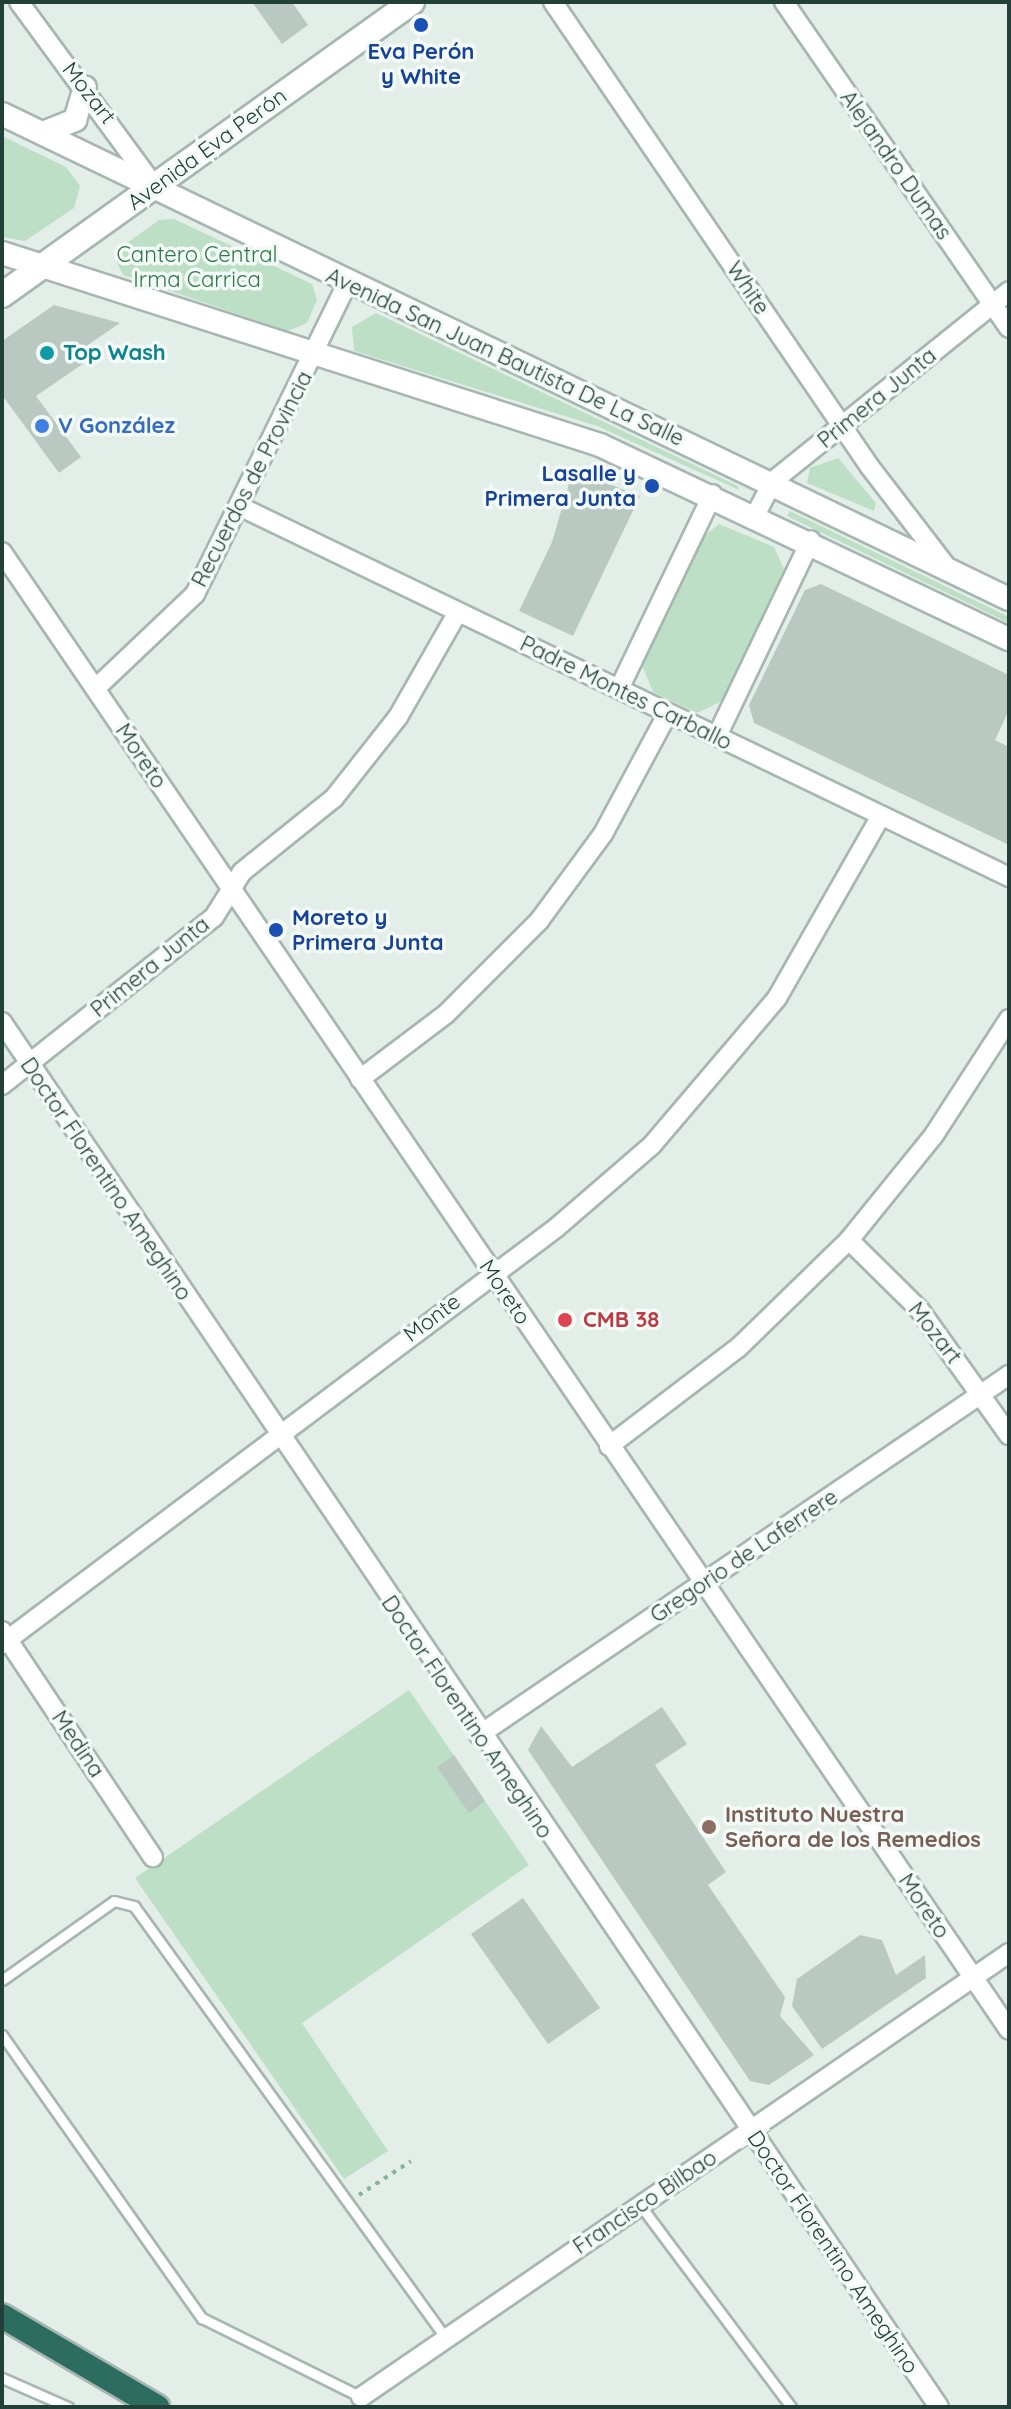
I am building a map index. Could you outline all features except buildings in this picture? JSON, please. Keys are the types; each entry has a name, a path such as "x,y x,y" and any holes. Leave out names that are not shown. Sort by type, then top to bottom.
{"highway":[{"path":"2,2316 157,2407"}],"main road":[{"name":"Avenida Eva Perón","path":"2,295 412,2"}],"street":[{"name":"Mozart","path":"19,2 85,87 155,187"},
{"name":"White","path":"553,2 844,426 949,570"},
{"name":"Alejandro Dumas","path":"784,2 1009,328"},
{"path":"43,133 75,120 85,87"},
{"name":"Avenida San Juan Bautista De La Salle","path":"2,114 347,284 773,481 1009,599"},
{"name":"Avenida San Juan Bautista De La Salle","path":"2,253 38,269 535,421 713,494 1009,639"},
{"name":"Recuerdos de Provincia","path":"96,688 181,612 243,508 347,284"},
{"name":"Primera Junta","path":"756,514 773,481 1009,291"},
{"path":"619,689 713,494"},
{"name":"Padre Montes Carballo","path":"243,508 1009,877"},
{"path":"717,736 811,540"},
{"name":"Moreto","path":"2,552 1009,2030"},
{"name":"Primera Junta","path":"2,1085 214,917 242,872 334,798 369,758 458,612"},
{"path":"360,1079 446,1014 539,921 603,834 668,713"},
{"name":"Monte","path":"4,1638 598,1195 703,1092 808,952 881,816"},
{"path":"609,1446 739,1347 849,1240 934,1135 1009,1019"},
{"name":"Doctor Florentino Ameghino","path":"2,1022 276,1435 939,2407"},
{"name":"Mozart","path":"849,1240 919,1309 1009,1435"},
{"name":"Gregorio de Laferrere","path":"479,1735 1009,1375"},
{"name":"Medina","path":"4,1638 153,1857"},
{"name":"Francisco Bilbao","path":"361,2397 1009,1953"}],"lane":[{"path":"2,1980 114,1901 134,1906 445,2337"},
{"path":"2,2035 202,2318 361,2397"},
{"path":"640,2205 791,2407"},
{"path":"2,2378 68,2407"}],"path":[{"path":"348,2202 411,2161"}],"green space":[{"path":"2,136 66,167 80,186 74,208 25,241 2,237"},
{"name":"Cantero Central Irma Carrica","path":"174,219 312,284 317,300 307,323 288,331 123,275 116,261 123,246 159,220"},
{"path":"376,313 738,486 739,490 597,426 354,351 352,327"},
{"path":"838,458 876,503 874,511 807,483 810,468"},
{"path":"790,511 1009,617 1009,623 787,516"},
{"path":"719,524 774,547 784,569 724,700 697,713 653,692 642,665 703,537"},
{"path":"409,1690 529,1865 302,2023 388,2151 344,2179 135,1878"}],"place":[{"name":"Eva Perón y White","path":"421,25"},
{"name":"Top Wash","path":"47,353"},
{"name":"V González","path":"42,426"},
{"name":"Lasalle y Primera Junta","path":"652,486"},
{"name":"Moreto y Primera Junta","path":"276,930"},
{"name":"CMB 38","path":"565,1320"},
{"name":"Instituto Nuestra Señora de los Remedios","path":"709,1827"}]}
